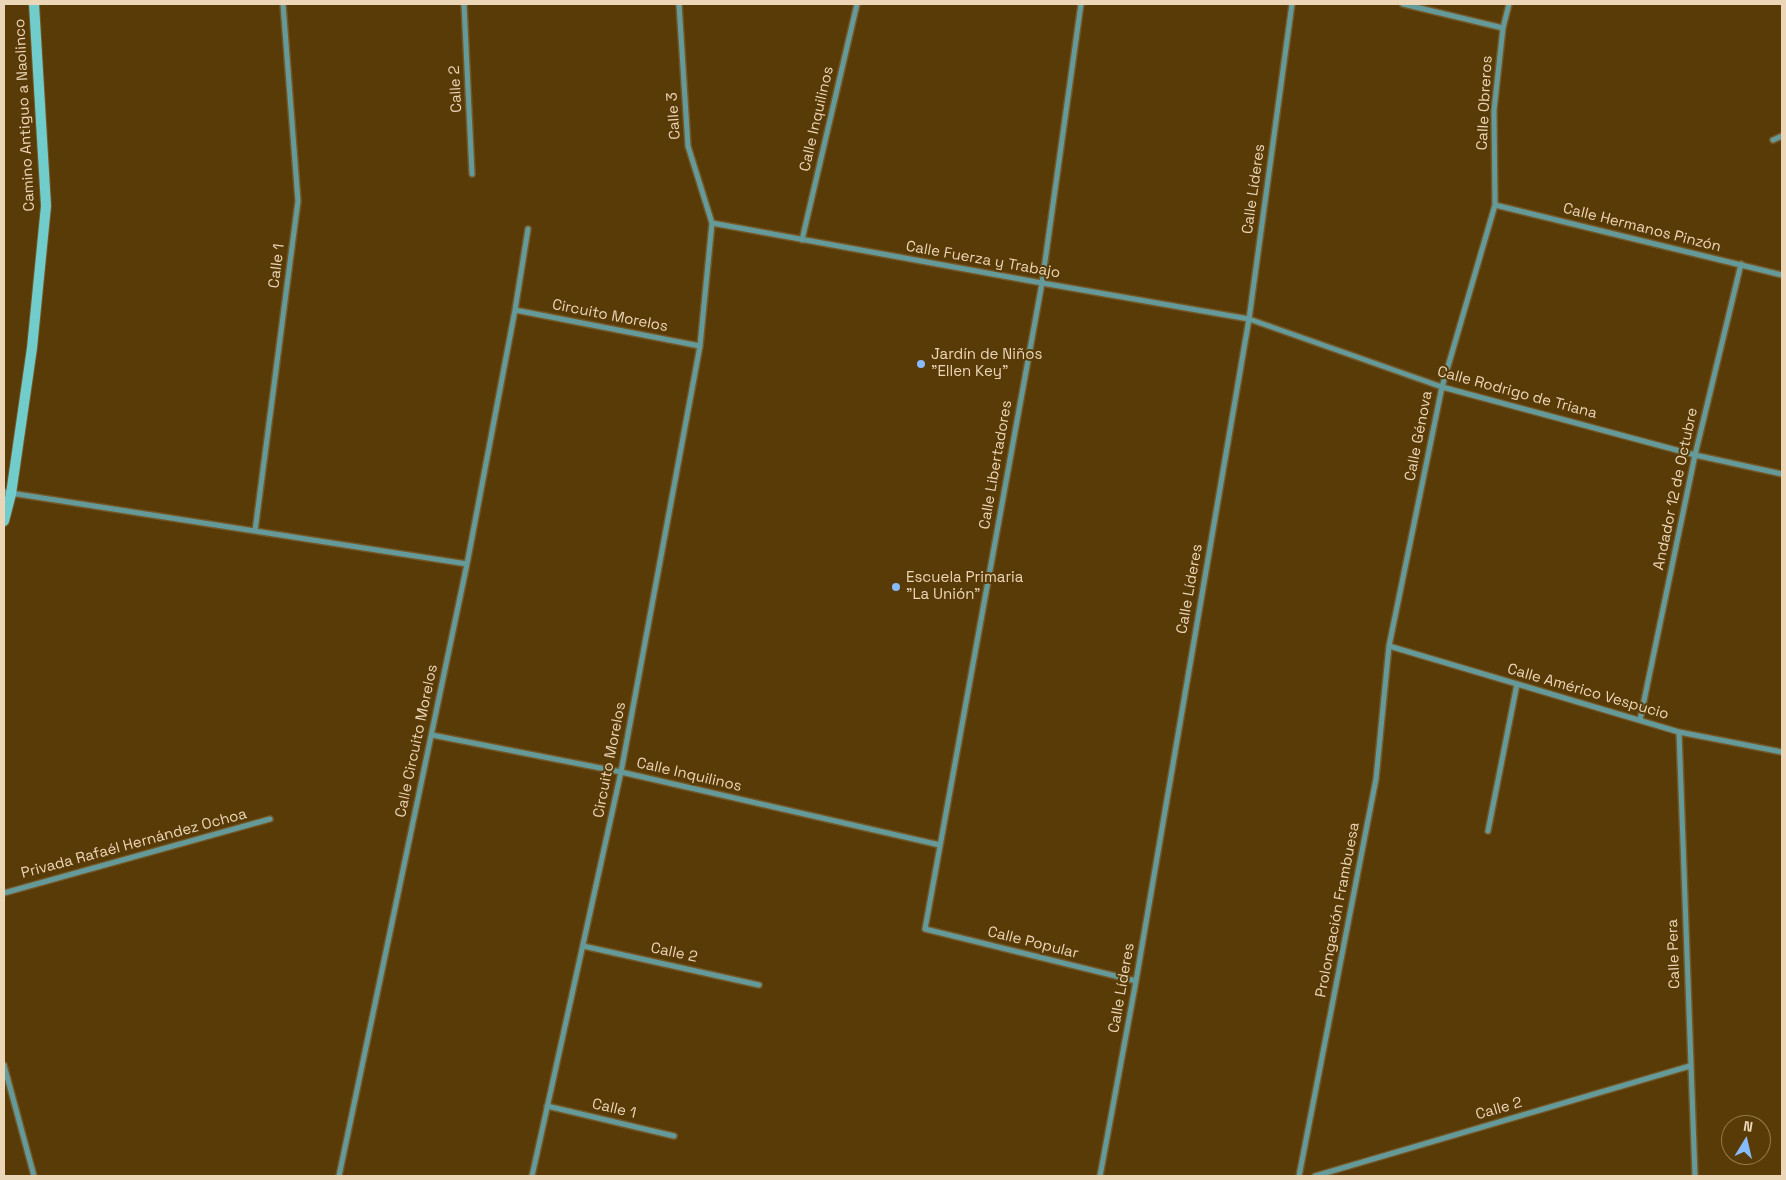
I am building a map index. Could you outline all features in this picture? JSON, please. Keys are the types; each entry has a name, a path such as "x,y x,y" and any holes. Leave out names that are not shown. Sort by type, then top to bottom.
{"main road":[{"name":"Camino Antiguo a Naolinco","path":"4,522 7,493 32,348 46,206 34,4"}],"street":[{"name":"Calle 1","path":"255,530 298,201 283,4"},
{"name":"Calle 2","path":"464,4 472,174"},
{"name":"Calle 3","path":"679,4 688,146 712,223"},
{"name":"Calle Inquilinos","path":"802,240 857,4"},
{"name":"Calle Libertadores","path":"925,929 1042,283 1081,4"},
{"name":"Calle Líderes","path":"1100,1176 1136,981 1249,319 1292,4"},
{"path":"1403,4 1503,28"},
{"name":"Calle Obreros","path":"1495,205 1494,110 1503,28 1510,4"},
{"path":"1773,140 1782,136"},
{"name":"Calle Hermanos Pinzón","path":"1495,205 1782,275"},
{"name":"Calle Génova","path":"1389,646 1442,387 1495,205"},
{"name":"Calle Fuerza y Trabajo","path":"712,223 1249,319"},
{"name":"Circuito Morelos","path":"532,1176 621,772 700,346 712,223"},
{"name":"Calle Circuito Morelos","path":"339,1176 467,564 515,310 528,229"},
{"name":"Andador 12 de Octubre","path":"1640,720 1695,455 1741,264"},
{"name":"Circuito Morelos","path":"515,310 700,346"},
{"name":"Calle Rodrigo de Triana","path":"1249,319 1442,387 1695,455 1782,474"},
{"path":"7,493 467,564"},
{"name":"Calle Américo Vespucio","path":"1389,646 1679,732 1782,752"},
{"name":"Prolongación Frambuesa","path":"1299,1176 1376,779 1389,646"},
{"path":"1488,831 1516,684"},
{"name":"Calle Pera","path":"1679,732 1695,1176"},
{"name":"Calle Inquilinos","path":"432,735 621,772 940,845"},
{"name":"Privada Rafaél Hernández Ochoa","path":"4,893 270,819"},
{"name":"Calle Popular","path":"925,929 1136,981"},
{"name":"Calle 2","path":"583,946 759,985"},
{"path":"4,1065 34,1176"},
{"name":"Calle 2","path":"1315,1176 1690,1066"},
{"name":"Calle 1","path":"547,1106 674,1136"}],"place":[{"name":"Jardín de Niños \"Ellen Key\"","path":"921,364"},
{"name":"Escuela Primaria \"La Unión\"","path":"896,587"}]}
